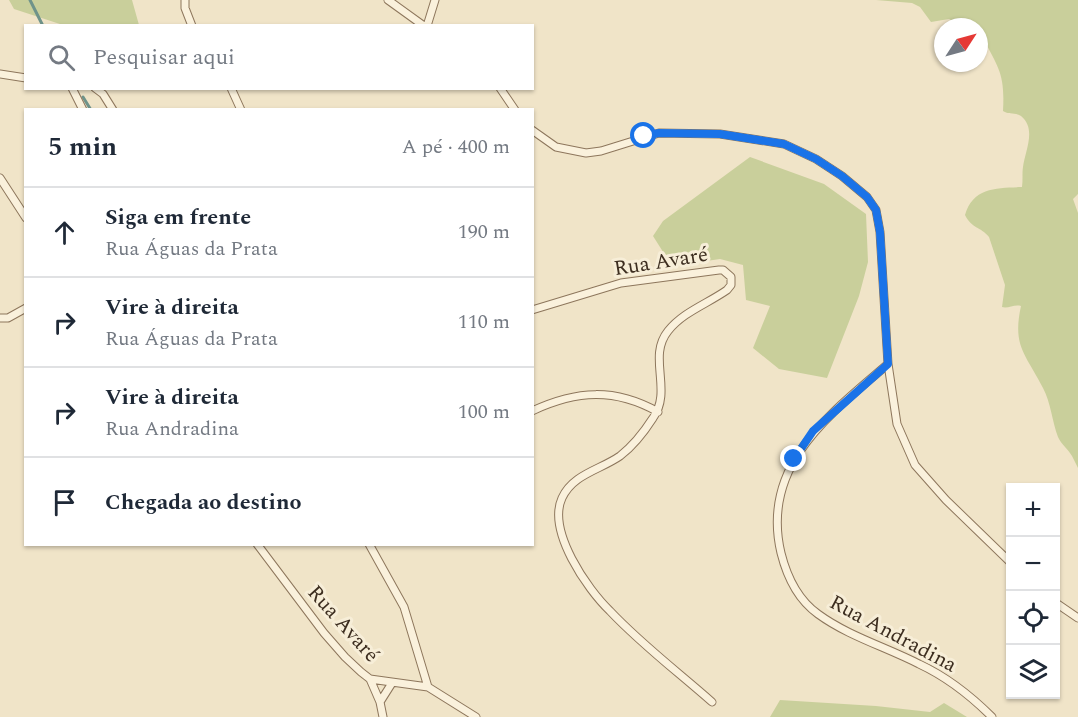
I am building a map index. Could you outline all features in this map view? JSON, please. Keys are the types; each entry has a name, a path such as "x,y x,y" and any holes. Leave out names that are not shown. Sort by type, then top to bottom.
{"street":[{"path":"185,0 185,8 191,24"},
{"path":"388,0 422,24"},
{"path":"426,24 435,0"},
{"path":"0,74 24,78"},
{"path":"73,90 82,108"},
{"path":"98,90 112,108"},
{"path":"232,90 240,108"},
{"path":"501,90 515,108"},
{"path":"534,131 556,147 586,153 601,151 659,133 720,134 784,144 816,159 842,176 867,197 876,210 880,232 888,364 897,424 915,465 946,500 1006,557"},
{"path":"0,178 24,215"},
{"name":"Rua Avaré","path":"534,309 621,283 700,271 719,270 728,273 732,281 727,290 681,318 669,330 661,342 659,351 662,398 658,412 640,437 619,456 575,481 562,499 559,523 562,536 587,583 608,610 712,702"},
{"path":"0,318 8,318 24,309"},
{"name":"Rua Andradina","path":"888,364 813,431 794,459 777,510 777,527 785,568 799,595 817,614 859,637 941,675 992,717"},
{"path":"534,410 561,400 606,394 626,397 658,412"},
{"name":"Rua Avaré","path":"258,546 324,633 345,657 370,679 428,687"},
{"path":"370,546 404,607 428,687 476,717"},
{"path":"1060,606 1078,618"},
{"path":"370,679 380,702 383,717"},
{"path":"380,702 392,683"}],"green space":[{"path":"9,0 132,0 139,24 60,24 14,9"},
{"path":"876,0 1078,0 1078,194 1073,199 1078,213 1078,468 1058,437 1046,394 1022,350 1018,331 1021,306 1002,307 1005,285 989,237 970,223 965,215 974,199 980,194 995,189 1022,187 1023,167 1029,140 1026,121 1021,116 1003,111 1002,80 988,48 988,18 934,18 934,22 931,22 920,7 912,3"},
{"path":"750,157 824,184 866,214 868,262 859,296 827,378 779,369 753,348 770,306 746,300 743,265 720,259 672,266 653,236 663,221"},
{"path":"780,700 930,712 944,703 967,717 770,717"}],"waterway":[{"path":"30,0 42,24"},
{"path":"83,97 90,108"}],"route":[{"path":"644,136 659,133 720,134 784,144 816,159 842,176 867,197 876,210 880,232 888,364 813,431 794,459"}]}
